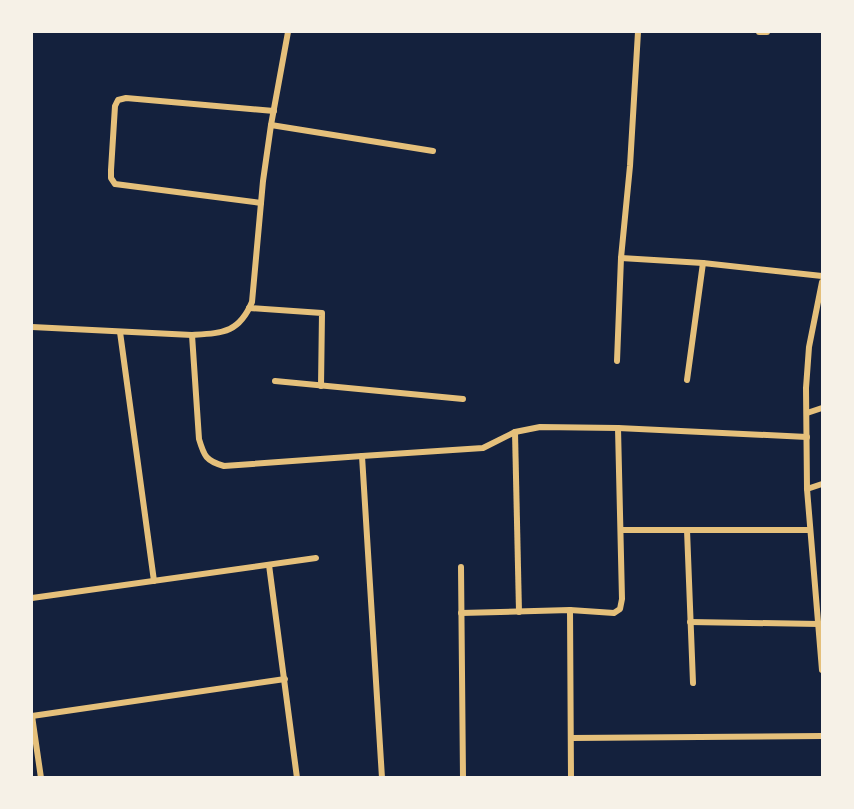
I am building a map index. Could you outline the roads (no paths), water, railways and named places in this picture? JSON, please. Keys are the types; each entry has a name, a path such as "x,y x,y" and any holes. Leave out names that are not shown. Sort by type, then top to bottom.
{"street":[{"path":"32,327 192,335 216,334 232,328 246,317 252,302 271,125 288,32"},
{"path":"617,361 621,258 630,166 638,32"},
{"path":"759,32 767,32"},
{"path":"261,203 115,184 111,178 111,170 115,106 118,100 126,98 273,111"},
{"path":"271,125 433,151"},
{"path":"621,258 703,262 822,276"},
{"path":"687,380 703,262"},
{"path":"822,282 809,347 807,413 807,489 822,646 822,670"},
{"path":"249,308 321,313 321,386"},
{"path":"120,332 154,581"},
{"path":"192,335 199,439 204,454 212,463 224,466 483,447 515,432 540,427 618,428 807,437"},
{"path":"275,381 463,399"},
{"path":"807,413 822,408"},
{"path":"461,613 570,610 614,612 620,609 621,530 618,428"},
{"path":"515,432 519,612"},
{"path":"362,456 382,777"},
{"path":"807,489 822,483"},
{"path":"621,530 810,531"},
{"path":"687,530 693,683"},
{"path":"32,598 316,558"},
{"path":"269,565 297,777"},
{"path":"461,567 463,777"},
{"path":"570,610 571,777"},
{"path":"690,622 819,624"},
{"path":"40,777 32,716 285,679"},
{"path":"571,738 822,736"}]}
